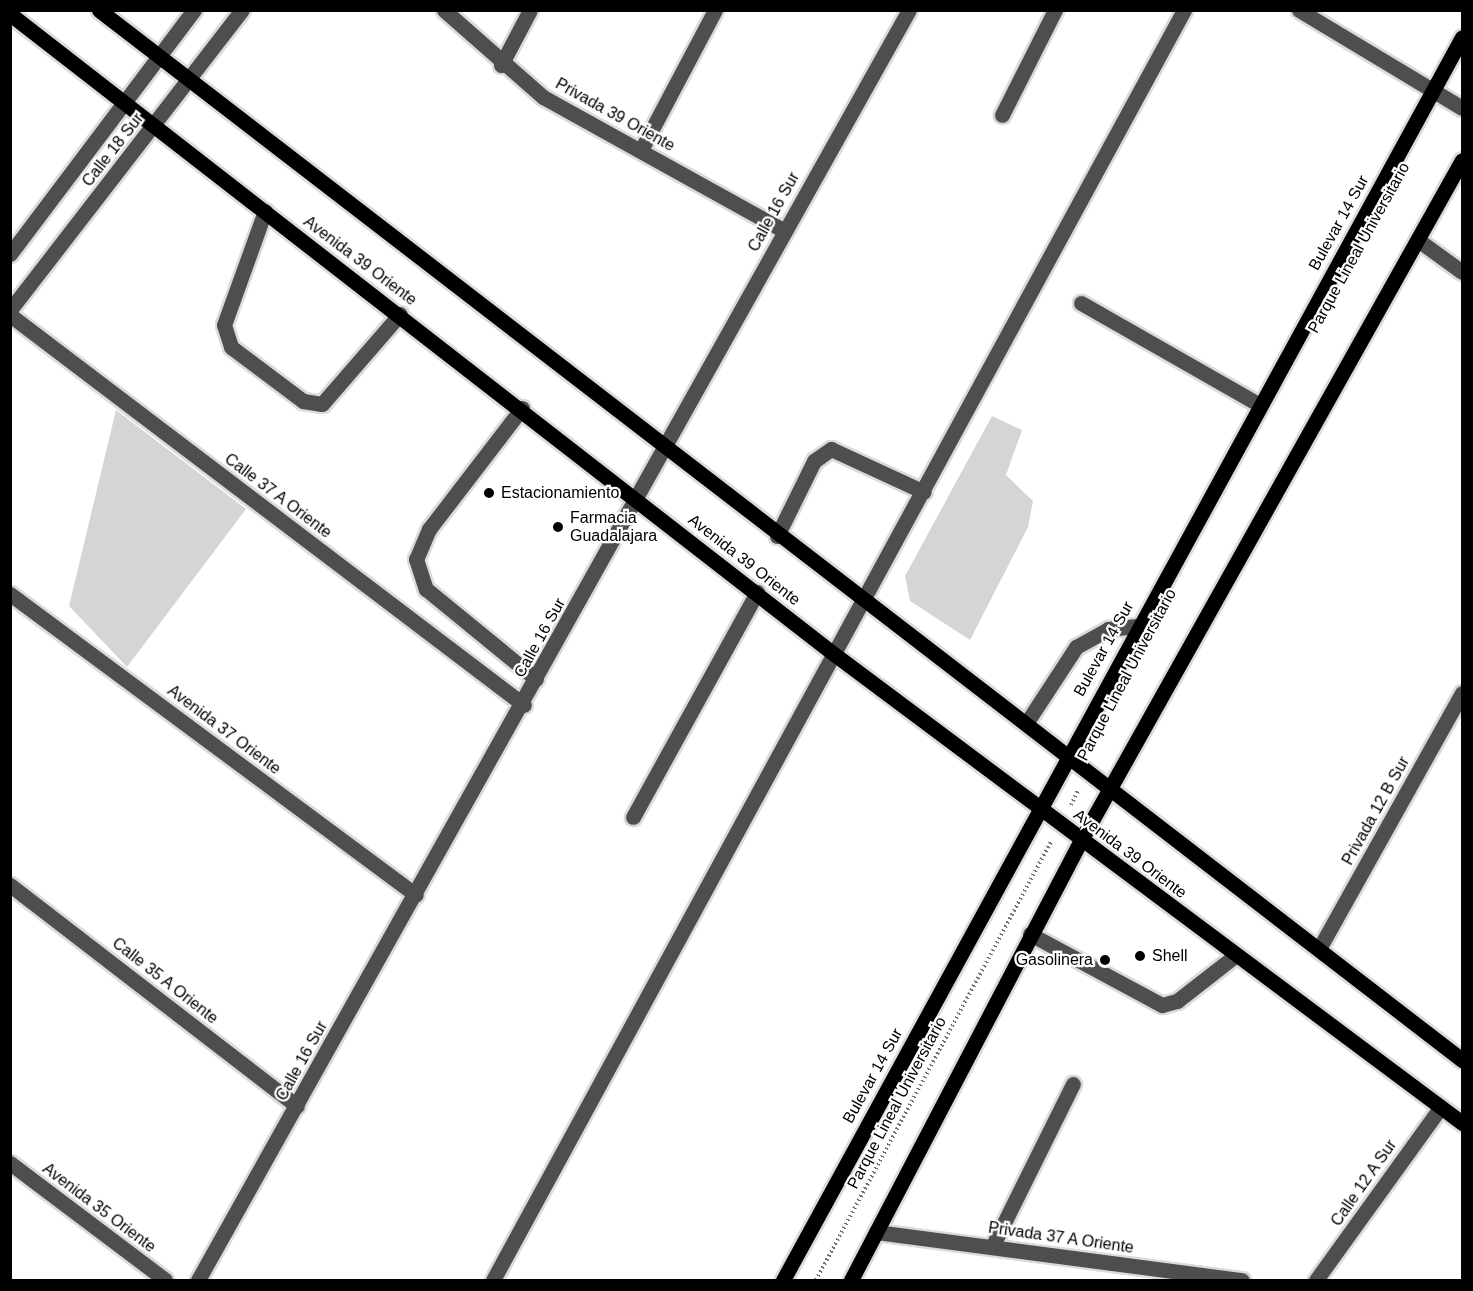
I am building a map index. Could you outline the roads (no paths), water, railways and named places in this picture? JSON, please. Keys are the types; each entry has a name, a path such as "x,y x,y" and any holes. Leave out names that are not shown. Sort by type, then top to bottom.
{"main road":[{"path":"99,10 666,452 1027,722 1320,947 1462,1060"},
{"name":"Avenida 39 Oriente","path":"10,14 522,408 834,654 1462,1123"},
{"name":"Bulevar 14 Sur","path":"783,1281 1039,809 1067,753 1462,37"},
{"path":"851,1281 1081,840 1462,160"}],"street":[{"name":"Calle 18 Sur","path":"10,254 194,10"},
{"name":"Calle 18 Sur","path":"10,310 242,10"},
{"name":"Privada 39 Oriente","path":"444,10 501,65 543,97 783,231"},
{"path":"501,65 530,10"},
{"path":"640,150 715,10"},
{"name":"Calle 16 Sur","path":"198,1281 524,705 536,679 639,501 783,231 909,10"},
{"path":"1002,115 1055,10"},
{"path":"493,1281 1184,10"},
{"path":"1299,10 1462,108"},
{"path":"265,211 224,325 231,347 303,401 322,404 400,314"},
{"path":"1418,240 1462,273"},
{"path":"1081,303 1260,405"},
{"name":"Calle 37 A Oriente","path":"10,315 524,705"},
{"path":"522,408 429,529 416,559 426,589 536,679"},
{"path":"777,536 814,461 831,449 924,492"},
{"path":"633,817 757,592"},
{"name":"Avenida 37 Oriente","path":"10,594 416,896"},
{"path":"1027,722 1076,647 1108,629 1137,626"},
{"name":"Privada 12 B Sur","path":"1320,947 1462,693"},
{"name":"Calle 35 A Oriente","path":"10,885 297,1106"},
{"path":"1030,934 1162,1005 1176,1001 1236,955"},
{"path":"992,1247 1073,1084"},
{"name":"Calle 12 A Sur","path":"1316,1281 1441,1107"},
{"name":"Avenida 35 Oriente","path":"10,1163 165,1281"},
{"name":"Privada 37 A Oriente","path":"876,1232 1242,1281"}],"place":[{"name":"Estacionamiento","path":"489,493"},
{"name":"Farmacia Guadalajara","path":"558,527"},
{"name":"Shell","path":"1140,956"},
{"name":"Gasolinera","path":"1105,960"}]}
